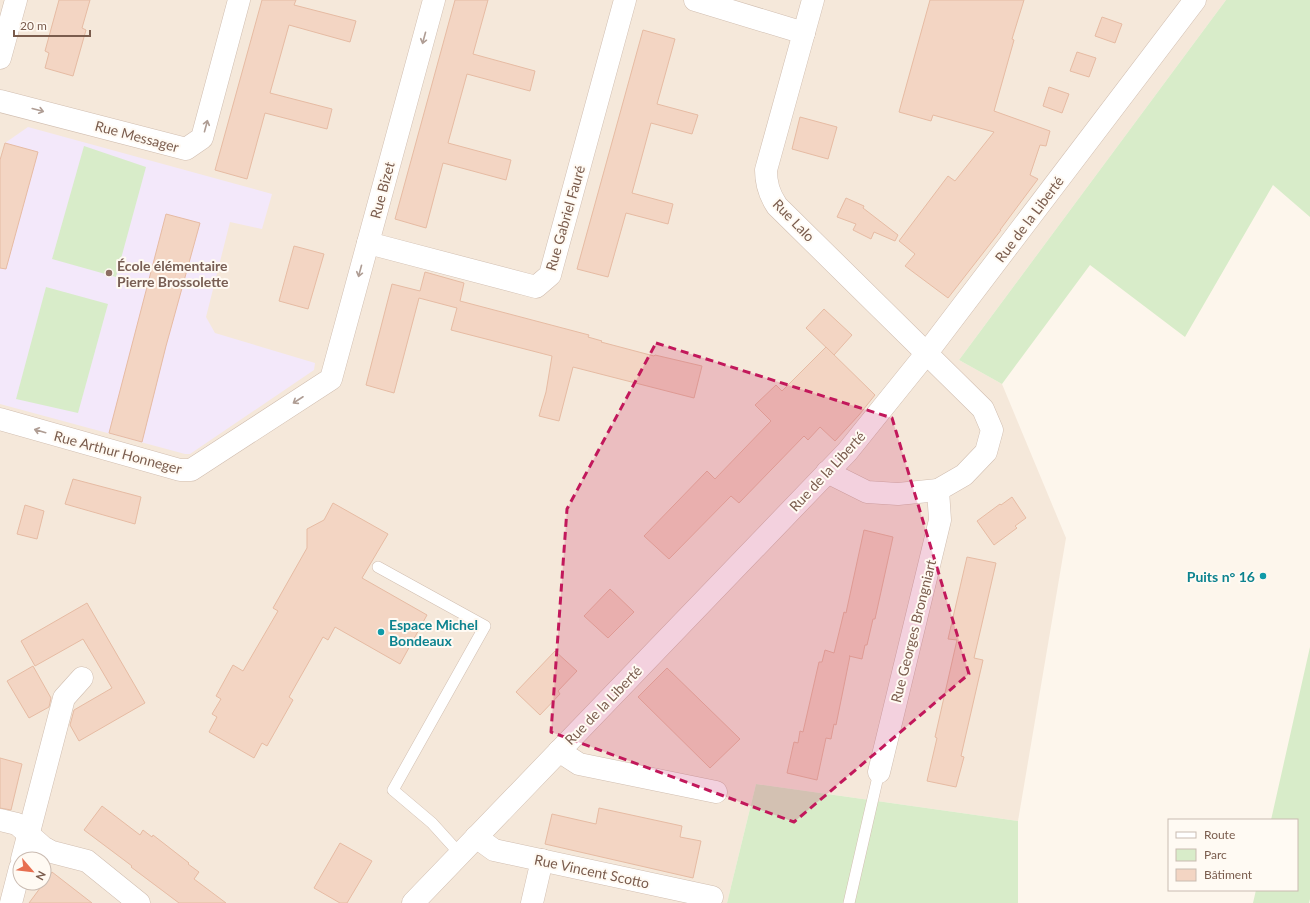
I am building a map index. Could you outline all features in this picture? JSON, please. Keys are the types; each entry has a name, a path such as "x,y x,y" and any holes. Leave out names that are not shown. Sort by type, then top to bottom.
{"street":[{"path":"0,58 16,0"},
{"name":"Rue Messager","path":"0,100 186,149 202,138 239,0"},
{"name":"Rue Bizet","path":"331,379 434,0"},
{"name":"Rue Gabriel Fauré","path":"368,243 536,286 550,275 625,0"},
{"path":"695,0 804,33"},
{"name":"Rue Lalo","path":"813,0 766,170 766,184 770,196 777,206 983,409 992,430 986,452 964,475 938,490"},
{"name":"Rue de la Liberté","path":"413,903 847,452 926,354 1195,0"},
{"name":"Rue Arthur Honneger","path":"0,420 180,470 191,470 331,379"},
{"path":"827,472 867,492 898,494 938,490"},
{"name":"Rue Georges Brongniart","path":"879,772 940,520 938,490"},
{"path":"24,851 64,698 82,678"},
{"path":"559,751 579,764 716,792"},
{"path":"0,820 17,824 43,847 52,852 87,862 139,903"},
{"name":"Rue Vincent Scotto","path":"476,838 494,850 712,897"},
{"path":"532,903 542,860"},
{"path":"11,903 14,891"}],"lane":[{"path":"378,567 485,626 393,790 432,822 460,854"},
{"path":"849,903 879,772"}],"highlighted area":[{"path":"656,343 892,418 969,674 794,822 551,732 567,509"}],"shaded area":[{"path":"0,0 1226,0 959,360 1002,384 1066,538 1018,821 756,784 727,903 0,903"},
{"name":"École élémentaire Pierre Brossolette","path":"28,127 272,194 262,229 230,222 206,317 215,333 315,363 314,370 190,454 185,454 0,404 0,160 5,143"}],"green space":[{"path":"1226,0 1310,0 1310,217 1273,185 1185,337 1090,265 1002,384 959,360"},
{"path":"84,146 146,167 116,277 52,259"},
{"path":"46,287 108,304 78,413 16,399"},
{"path":"1310,647 1309,903 1253,903 1256,891 1298,891 1298,819 1271,819"},
{"path":"756,784 1018,821 1018,903 727,903"}],"building":[{"path":"59,0 90,0 82,28 86,30 73,76 45,68 49,53 45,51"},
{"path":"262,0 296,0 294,5 356,21 350,42 289,25 270,93 332,109 327,129 265,113 247,179 215,170"},
{"path":"455,0 488,0 473,54 535,71 530,91 467,74 448,143 511,160 506,180 443,163 426,228 395,219"},
{"path":"930,0 1024,0 1012,39 1014,40 994,111 1050,131 1046,146 1040,145 1030,175 1038,179 1001,230 948,298 905,266 915,254 899,241 948,176 955,181 994,132 933,115 931,121 899,112"},
{"path":"1102,17 1122,24 1115,43 1095,36"},
{"path":"643,30 675,39 657,104 698,115 692,134 651,123 632,193 673,204 668,224 626,213 608,277 577,269"},
{"path":"1077,52 1096,58 1089,77 1070,71"},
{"path":"1049,87 1069,94 1062,113 1043,106"},
{"path":"800,117 837,127 828,159 792,149"},
{"path":"5,143 38,152 6,269 0,268 0,160"},
{"path":"846,198 864,206 863,208 898,235 895,241 874,232 871,239 853,230 856,224 837,217"},
{"path":"166,214 200,223 166,346 142,442 109,433"},
{"path":"294,246 324,254 308,309 279,301"},
{"path":"425,272 464,283 460,301 589,335 588,337 602,341 601,342 654,356 702,366 694,398 573,367 559,421 539,416 546,392 552,356 451,330 457,308 419,298 394,393 366,385 392,284 420,291"},
{"path":"824,309 852,335 834,355 806,328"},
{"path":"826,347 875,395 835,441 820,427 808,440 804,436 739,503 731,496 669,559 644,536 707,471 715,479 771,421 755,405 776,385 782,391"},
{"path":"73,479 141,497 135,524 65,504"},
{"path":"1012,497 1026,518 1015,526 1017,528 994,545 977,521"},
{"name":"Espace Michel Bondeaux","path":"333,503 388,534 362,578 427,615 400,664 335,627 328,640 323,637 289,697 293,700 267,746 262,743 254,758 209,732 217,717 212,714 221,699 216,696 233,665 243,671 278,611 273,608 307,548 307,529 324,520"},
{"path":"25,505 44,511 37,539 17,534"},
{"path":"864,530 893,537 875,619 873,619 862,659 850,656 836,725 834,724 831,739 826,738 817,780 787,773 794,742 798,743 800,731 803,732 819,662 822,662 825,650 834,653 844,612 846,613"},
{"path":"967,557 996,563 974,658 983,660 961,756 964,757 956,787 927,781 937,738 935,737 957,640 948,639"},
{"path":"610,589 634,612 608,638 584,616"},
{"path":"87,603 145,703 79,741 70,725 74,710 112,688 83,639 35,666 21,641"},
{"path":"555,651 577,671 558,691 560,694 540,715 516,692"},
{"path":"33,666 51,698 49,707 29,718 7,681"},
{"path":"667,668 740,739 710,768 638,697"},
{"path":"0,758 22,764 11,810 0,808"},
{"path":"102,806 140,835 143,830 152,837 153,835 189,863 188,864 199,872 194,879 226,903 179,903 131,867 132,866 84,830"},
{"path":"599,808 682,826 680,837 701,841 693,878 545,844 552,814 596,824"},
{"path":"340,843 372,861 347,903 340,903 314,888"},
{"path":"52,872 92,903 29,903 38,891 52,891"}],"place":[{"name":"École élémentaire Pierre Brossolette","path":"109,273"},
{"name":"Puits n° 16","path":"1263,576"},
{"name":"Espace Michel Bondeaux","path":"381,632"}]}
